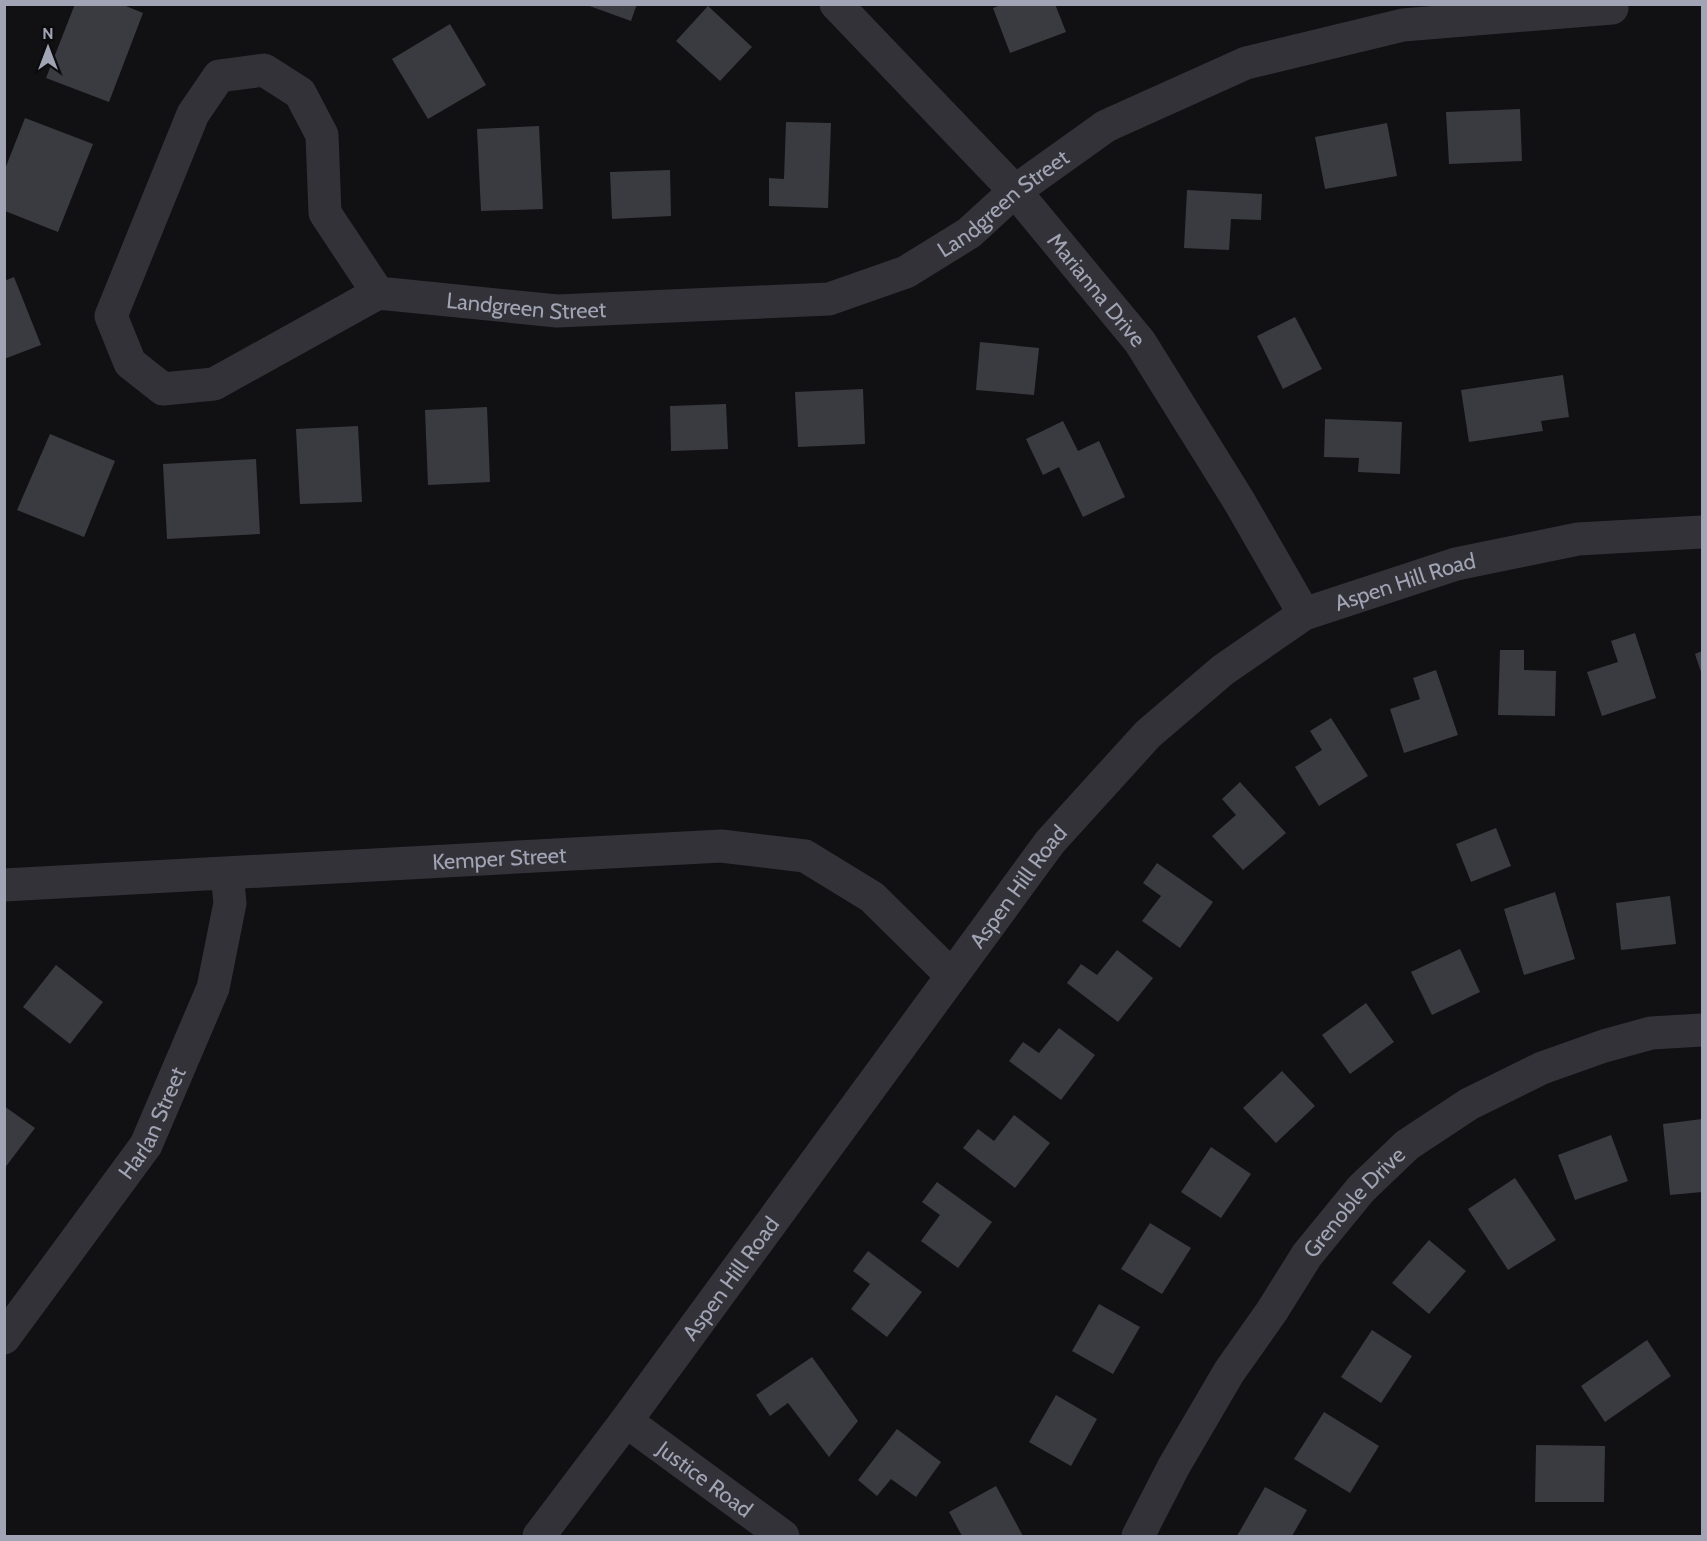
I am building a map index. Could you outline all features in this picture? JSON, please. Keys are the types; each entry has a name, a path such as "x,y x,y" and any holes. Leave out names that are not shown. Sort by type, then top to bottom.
{"street":[{"name":"Marianna Drive","path":"836,4 1015,191 1140,342 1239,501 1304,614"},
{"name":"Landgreen Street","path":"378,293 557,311 829,299 906,272 969,233 1015,191 1106,126 1245,63 1403,25 1612,8"},
{"path":"264,70 300,93 322,135 325,213 378,293 214,384 163,389 130,363 111,316 193,114 219,76 264,70"},
{"name":"Aspen Hill Road","path":"539,1536 626,1422 1050,842 1148,734 1222,670 1304,614 1456,564 1578,539 1702,532"},
{"name":"Kemper Street","path":"4,885 720,846 805,856 872,897 951,975"},
{"name":"Harlan Street","path":"4,1338 146,1145 213,988 230,903 227,874"},
{"name":"Grenoble Drive","path":"1138,1536 1174,1466 1229,1372 1272,1311 1307,1255 1361,1190 1407,1145 1469,1104 1542,1068 1604,1046 1651,1033 1702,1030"},
{"name":"Justice Road","path":"626,1422 783,1536"}],"building":[{"path":"75,4 121,4 143,13 109,102 46,78"},
{"path":"584,4 637,4 631,21"},
{"path":"1004,4 1055,4 1066,32 1010,53 993,8"},
{"path":"708,6 752,47 720,81 676,41"},
{"path":"450,24 486,85 428,119 392,59"},
{"path":"1520,109 1522,161 1449,164 1446,112"},
{"path":"25,118 93,144 58,232 5,211 5,169"},
{"path":"786,122 831,123 828,208 769,206 769,178 784,179"},
{"path":"1387,123 1397,176 1325,189 1315,137"},
{"path":"539,126 543,209 481,211 477,129"},
{"path":"670,170 671,216 612,219 610,172"},
{"path":"1187,190 1262,194 1261,220 1231,219 1229,250 1184,248"},
{"path":"14,277 41,345 4,359 4,281"},
{"path":"1295,317 1322,369 1283,389 1257,336"},
{"path":"980,342 1039,348 1034,395 976,390"},
{"path":"1563,375 1569,417 1541,421 1543,431 1469,442 1461,390"},
{"path":"863,389 865,444 798,447 795,392"},
{"path":"726,404 728,449 671,451 670,406"},
{"path":"487,407 490,482 428,485 425,410"},
{"path":"1325,419 1402,422 1400,474 1358,472 1359,458 1324,457"},
{"path":"1063,421 1078,451 1099,441 1125,497 1083,517 1059,467 1043,475 1026,439"},
{"path":"358,426 362,502 300,504 296,429"},
{"path":"50,434 115,461 84,537 17,510"},
{"path":"256,459 260,534 167,539 163,464"},
{"path":"1635,633 1656,698 1602,716 1587,672 1618,662 1611,641"},
{"path":"1500,650 1524,650 1524,670 1556,671 1555,716 1498,715"},
{"path":"1702,651 1702,675 1695,654"},
{"path":"1436,670 1458,735 1404,753 1390,709 1420,699 1413,678"},
{"path":"1331,718 1368,776 1319,806 1295,767 1322,750 1310,731"},
{"path":"1240,782 1286,833 1243,870 1212,836 1236,815 1222,799"},
{"path":"1496,828 1511,866 1471,882 1456,844"},
{"path":"1157,863 1213,902 1180,948 1142,921 1161,896 1143,883"},
{"path":"1555,892 1575,959 1524,975 1504,909"},
{"path":"1670,896 1676,944 1621,950 1616,903"},
{"path":"1460,949 1480,992 1432,1015 1411,972"},
{"path":"1117,950 1153,978 1118,1022 1067,983 1081,964 1097,975"},
{"path":"56,965 103,1002 70,1044 23,1007"},
{"path":"1366,1003 1394,1042 1350,1074 1322,1035"},
{"path":"1059,1028 1095,1055 1061,1100 1009,1061 1023,1042 1039,1053"},
{"path":"1282,1071 1315,1106 1276,1143 1243,1108"},
{"path":"4,1106 35,1128 4,1169"},
{"path":"1014,1115 1050,1143 1015,1188 963,1148 978,1129 994,1141"},
{"path":"1702,1119 1702,1192 1670,1195 1663,1124"},
{"path":"1611,1135 1628,1181 1575,1200 1558,1155"},
{"path":"1211,1147 1251,1174 1221,1218 1181,1192"},
{"path":"1515,1178 1556,1240 1508,1270 1468,1209"},
{"path":"937,1182 992,1222 958,1268 921,1241 940,1215 922,1202"},
{"path":"1150,1223 1191,1248 1162,1294 1121,1269"},
{"path":"1429,1240 1466,1271 1429,1314 1392,1283"},
{"path":"868,1251 922,1292 887,1337 851,1309 870,1284 853,1271"},
{"path":"1099,1304 1140,1327 1113,1374 1072,1351"},
{"path":"1372,1330 1412,1356 1381,1403 1341,1377"},
{"path":"1647,1340 1671,1376 1605,1422 1581,1386"},
{"path":"812,1357 858,1421 829,1457 788,1403 770,1416 756,1395"},
{"path":"1056,1395 1097,1419 1071,1466 1029,1442"},
{"path":"1324,1412 1379,1446 1350,1493 1294,1459"},
{"path":"897,1429 941,1462 916,1497 891,1479 877,1496 858,1480"},
{"path":"1536,1445 1605,1446 1604,1502 1535,1502"},
{"path":"996,1486 1023,1536 962,1536 949,1512"},
{"path":"1265,1487 1307,1510 1292,1536 1237,1536"}]}
